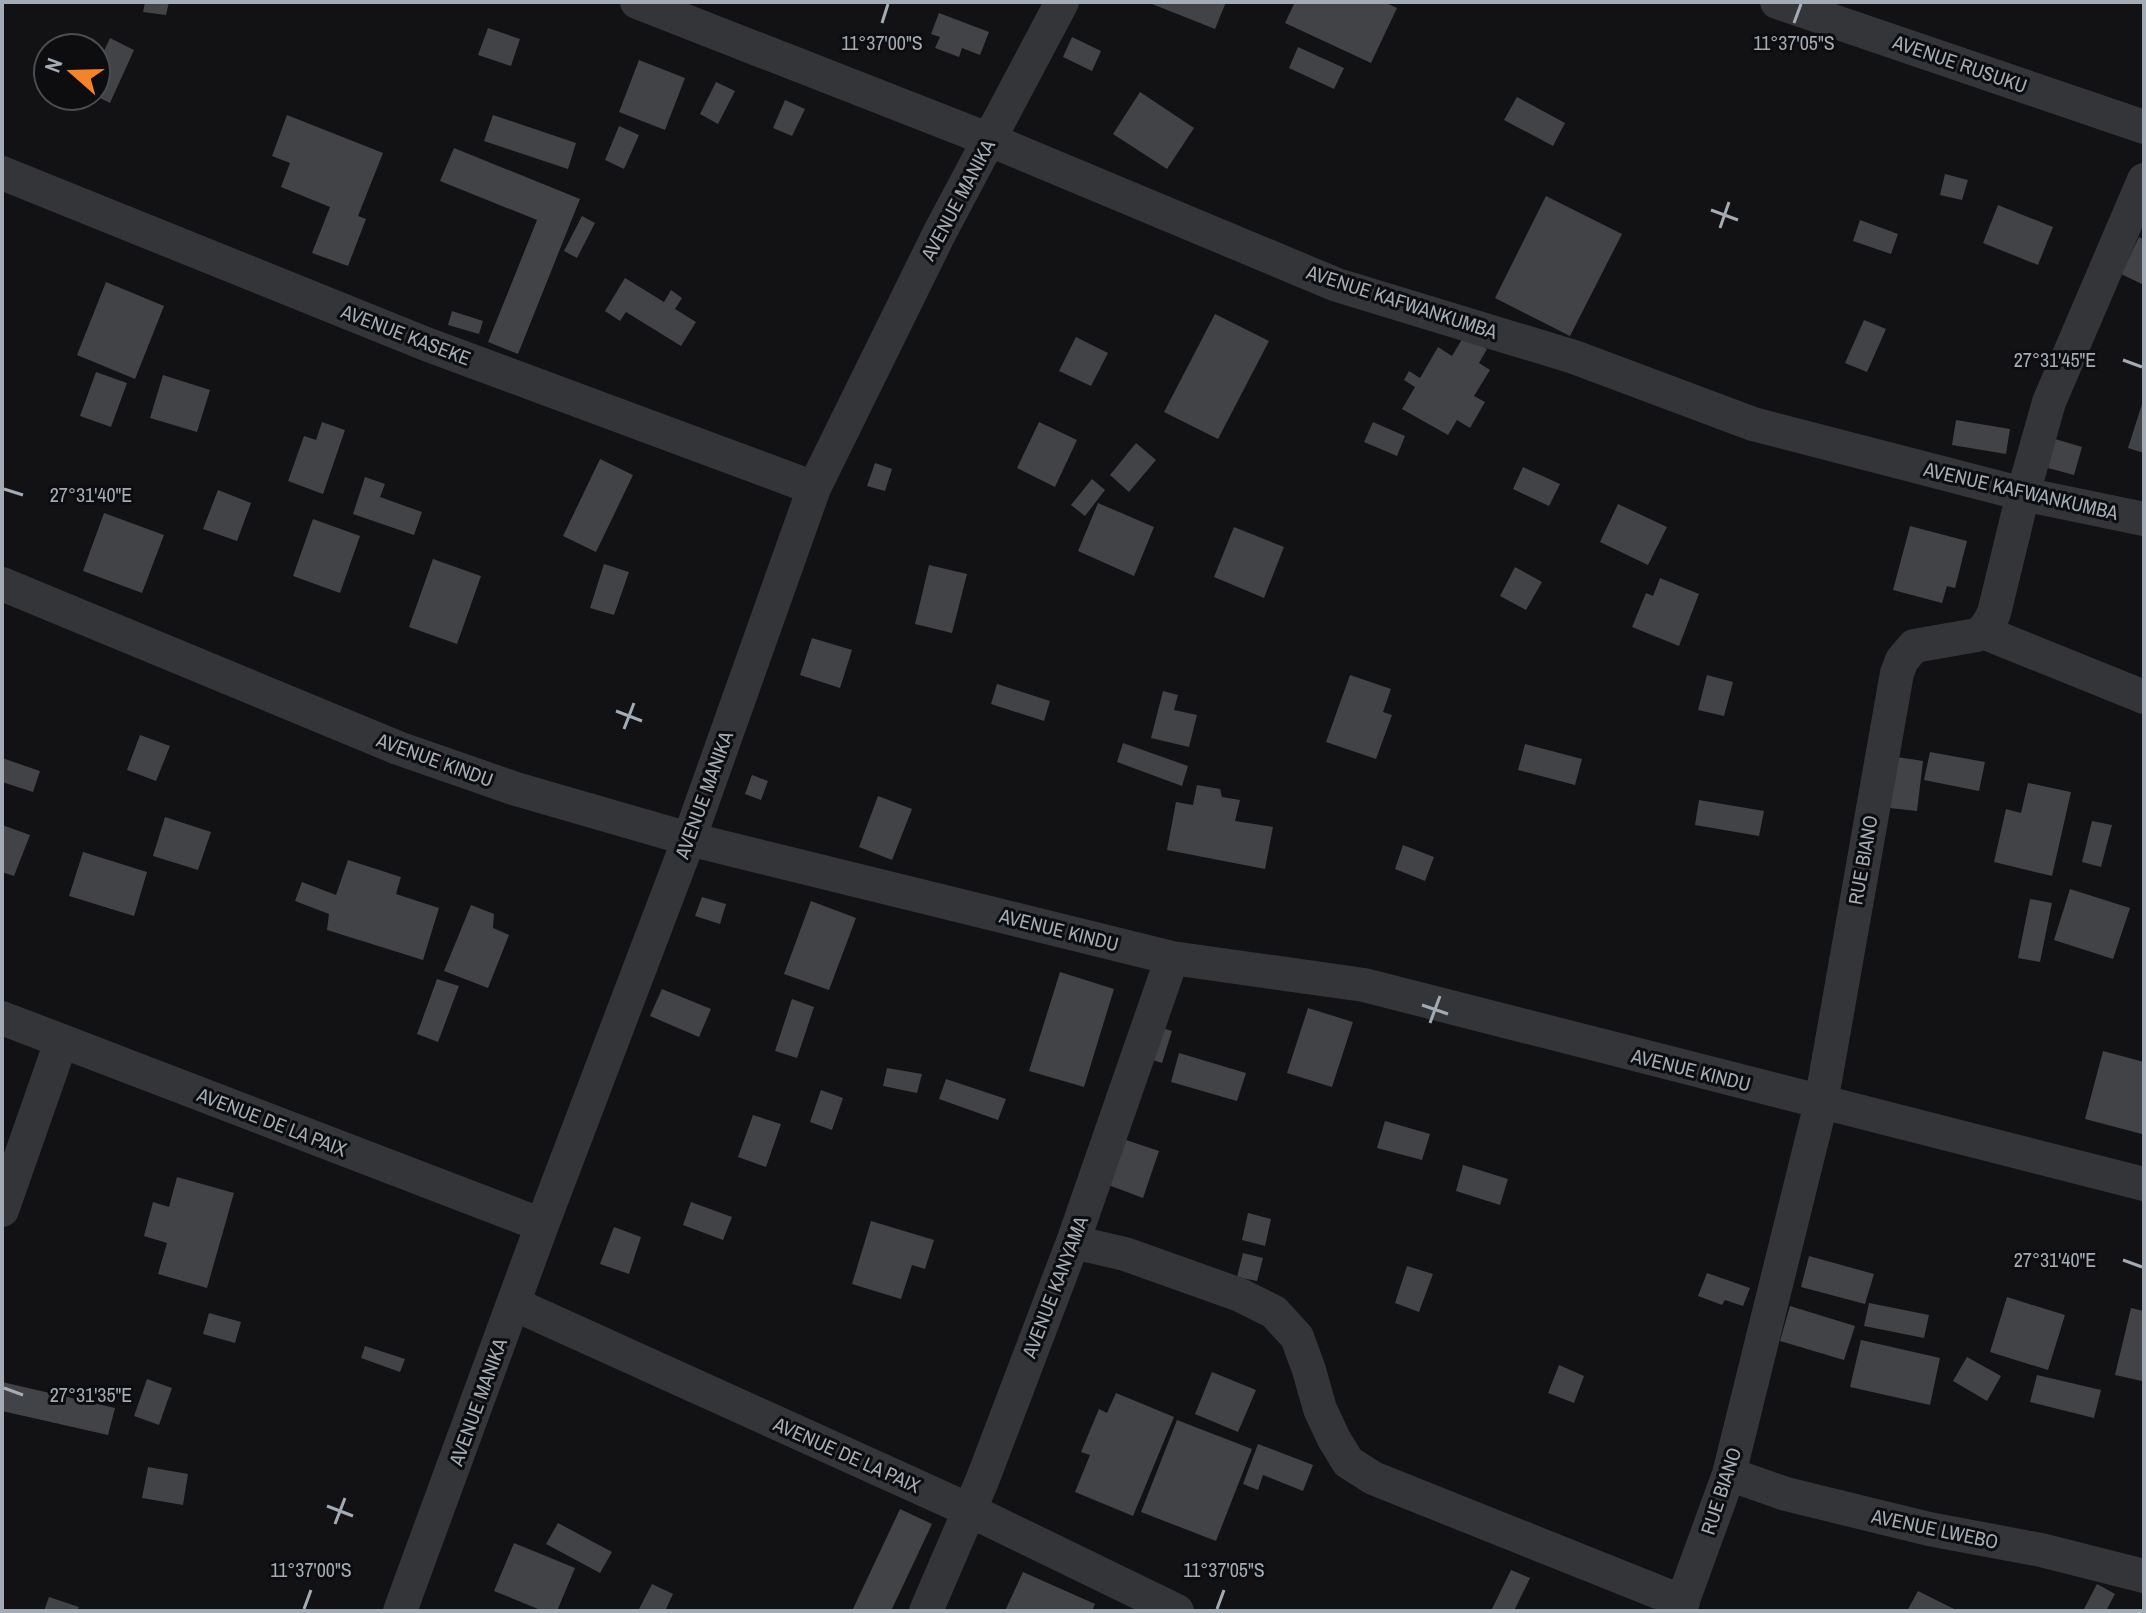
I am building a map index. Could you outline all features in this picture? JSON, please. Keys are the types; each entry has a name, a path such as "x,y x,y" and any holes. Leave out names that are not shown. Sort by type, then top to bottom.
{"street":[{"name":"AVENUE KAFWANKUMBA","path":"637,2 990,140 1337,285 1574,357 1753,424 2023,494 2144,519"},
{"name":"AVENUE MANIKA","path":"400,1611 689,839 814,488 933,246 1062,2"},
{"name":"AVENUE RUSUKU","path":"1777,2 2144,127"},
{"name":"AVENUE KASEKE","path":"2,173 426,344 814,488"},
{"path":"2144,180 2049,402 1994,613 1983,632 2144,697"},
{"name":"AVENUE KINDU","path":"2,584 398,748 516,789 689,839 1172,958 1364,985 2144,1184"},
{"name":"RUE BIANO","path":"1681,1606 1729,1474 1821,1103 1897,673 1902,660 1914,646 1983,632"},
{"name":"AVENUE KANYAMA","path":"926,1611 982,1481 1073,1242 1172,958"},
{"name":"AVENUE DE LA PAIX","path":"2,1018 542,1225"},
{"path":"2,1210 61,1042"},
{"path":"1073,1242 1125,1254 1240,1295 1274,1312 1297,1337 1320,1409 1334,1439 1348,1462 1373,1478 1681,1606"},
{"name":"AVENUE DE LA PAIX","path":"514,1304 969,1510 1177,1611"},
{"name":"AVENUE LWEBO","path":"1729,1474 1786,1494 2144,1576"}],"building":[{"path":"145,2 169,2 166,15 143,12"},
{"path":"1147,2 1226,2 1215,29"},
{"path":"1295,2 1384,2 1397,8 1371,63 1285,23"},
{"path":"939,13 989,32 980,55 962,48 959,57 935,48 940,37 931,34"},
{"path":"488,28 520,39 511,66 478,55"},
{"path":"1072,37 1101,51 1092,71 1063,57"},
{"path":"112,39 134,50 112,99"},
{"path":"1298,47 1344,68 1334,89 1289,68"},
{"path":"639,60 685,78 665,130 619,112"},
{"path":"716,82 735,91 718,124 700,114"},
{"path":"1140,92 1194,128 1167,169 1113,134"},
{"path":"1517,97 1565,123 1553,146 1504,120"},
{"path":"785,100 805,109 792,136 773,128"},
{"path":"287,115 383,153 358,216 366,219 348,266 312,253 330,207 281,187 290,163 272,156"},
{"path":"493,115 576,143 568,169 484,141"},
{"path":"619,126 639,135 624,169 605,160"},
{"path":"454,148 580,199 518,354 488,342 537,220 440,181"},
{"path":"1945,174 1968,180 1962,200 1940,195"},
{"path":"1546,196 1622,234 1570,336 1495,298"},
{"path":"1998,205 2053,227 2038,265 1983,243"},
{"path":"582,216 595,223 577,258 564,251"},
{"path":"1860,220 1898,234 1891,254 1853,241"},
{"path":"2139,237 2144,240 2144,285 2121,274"},
{"path":"625,278 664,302 671,290 682,298 675,309 696,322 681,346 626,312 620,321 605,311"},
{"path":"106,282 164,306 135,379 77,355"},
{"path":"452,311 483,321 479,334 448,325"},
{"path":"1215,314 1269,341 1218,439 1164,412"},
{"path":"1864,320 1886,329 1867,372 1845,363"},
{"path":"1464,336 1487,349 1479,363 1490,370 1474,396 1485,402 1470,428 1457,420 1448,435 1402,409 1415,387 1404,380 1409,371 1420,378 1438,347 1452,356"},
{"path":"1076,337 1108,353 1091,386 1059,371"},
{"path":"96,372 127,383 111,427 80,416"},
{"path":"163,375 210,390 197,432 150,418"},
{"path":"2144,398 2144,453 2128,448"},
{"path":"1956,420 2010,429 2006,454 1952,445"},
{"path":"322,422 345,430 323,494 288,481 304,436 316,440"},
{"path":"1039,422 1077,440 1055,487 1017,468"},
{"path":"1373,422 1405,436 1397,456 1364,442"},
{"path":"2055,439 2082,447 2074,475 2048,468"},
{"path":"1136,443 1156,460 1129,492 1110,475"},
{"path":"600,459 633,475 596,552 563,536"},
{"path":"875,463 892,469 885,491 867,486"},
{"path":"1523,467 1560,484 1549,506 1513,489"},
{"path":"365,477 385,484 380,497 422,512 414,535 353,514"},
{"path":"1092,479 1105,490 1085,516 1071,505"},
{"path":"218,490 251,503 237,541 203,529"},
{"path":"1098,503 1154,527 1134,576 1078,551"},
{"path":"1618,504 1667,527 1648,565 1600,542"},
{"path":"104,513 164,535 142,593 83,571"},
{"path":"313,519 360,536 340,593 293,576"},
{"path":"1910,526 1967,541 1955,588 1947,586 1942,603 1893,590"},
{"path":"1234,527 1284,547 1264,598 1214,577"},
{"path":"433,559 481,576 457,644 409,627"},
{"path":"604,564 629,572 614,615 590,608"},
{"path":"929,565 967,574 952,633 915,624"},
{"path":"1515,567 1542,582 1526,610 1500,596"},
{"path":"1660,578 1699,594 1679,646 1632,627 1646,593 1653,596"},
{"path":"812,638 852,650 840,688 800,675"},
{"path":"1350,675 1391,689 1383,712 1392,715 1376,759 1326,742"},
{"path":"1707,675 1733,682 1724,716 1698,710"},
{"path":"997,684 1050,701 1044,721 991,704"},
{"path":"1163,691 1178,695 1174,710 1197,715 1189,747 1151,738"},
{"path":"140,735 170,746 156,781 127,770"},
{"path":"1123,743 1188,766 1182,786 1117,762"},
{"path":"1525,744 1582,759 1575,785 1518,770"},
{"path":"1930,752 1985,762 1979,791 1924,780"},
{"path":"1897,757 1923,761 1917,811 1890,808"},
{"path":"2,758 40,771 33,792 2,782"},
{"path":"752,775 768,781 761,800 745,794"},
{"path":"2028,783 2071,792 2052,876 1994,862 2006,809 2021,813"},
{"path":"1197,785 1220,789 1222,797 1240,800 1235,821 1273,827 1265,869 1167,850 1176,802 1193,805"},
{"path":"878,796 912,809 892,860 859,847"},
{"path":"1699,800 1764,811 1759,836 1695,825"},
{"path":"165,817 211,832 198,870 153,856"},
{"path":"2092,821 2112,825 2101,867 2082,862"},
{"path":"2,825 30,835 14,876 2,872"},
{"path":"1403,845 1434,857 1425,881 1395,869"},
{"path":"83,852 147,872 134,916 69,896"},
{"path":"348,860 401,877 396,894 439,908 423,960 327,930 329,914 295,901 302,882 336,895"},
{"path":"2070,889 2130,908 2113,959 2054,940"},
{"path":"702,897 726,904 720,924 695,916"},
{"path":"2030,899 2052,903 2040,962 2018,958"},
{"path":"811,901 856,918 829,990 784,974"},
{"path":"471,905 494,914 493,928 509,935 488,988 444,971"},
{"path":"1060,972 1114,989 1084,1087 1029,1071"},
{"path":"437,979 459,986 438,1042 417,1034"},
{"path":"662,989 711,1009 699,1037 650,1016"},
{"path":"792,999 814,1007 797,1058 775,1051"},
{"path":"1308,1008 1353,1022 1332,1087 1287,1073"},
{"path":"1156,1026 1172,1031 1162,1063 1146,1058"},
{"path":"2103,1051 2144,1062 2142,1134 2085,1119"},
{"path":"1179,1053 1246,1073 1237,1101 1171,1082"},
{"path":"887,1068 922,1074 917,1093 883,1086"},
{"path":"946,1079 1006,1099 998,1120 939,1099"},
{"path":"821,1090 843,1098 832,1130 810,1122"},
{"path":"753,1115 781,1124 766,1167 738,1157"},
{"path":"1385,1121 1430,1134 1422,1160 1377,1148"},
{"path":"1120,1138 1159,1151 1143,1198 1103,1183"},
{"path":"1463,1165 1508,1179 1500,1205 1456,1191"},
{"path":"177,1177 234,1193 207,1288 158,1274 167,1243 144,1236 153,1202 169,1207"},
{"path":"691,1202 732,1217 723,1240 683,1225"},
{"path":"1248,1213 1271,1219 1265,1246 1242,1240"},
{"path":"871,1221 934,1240 925,1269 912,1265 901,1299 852,1284"},
{"path":"614,1227 641,1237 629,1274 600,1264"},
{"path":"1243,1253 1263,1258 1257,1281 1237,1277"},
{"path":"1809,1256 1874,1274 1865,1304 1801,1287"},
{"path":"1407,1266 1433,1274 1419,1312 1395,1303"},
{"path":"1707,1273 1750,1288 1743,1306 1725,1300 1722,1305 1698,1296"},
{"path":"2007,1297 2065,1315 2048,1370 1990,1352"},
{"path":"1869,1303 1929,1315 1924,1338 1864,1326"},
{"path":"1790,1306 1855,1326 1844,1360 1780,1341"},
{"path":"2131,1308 2144,1311 2142,1381 2115,1375"},
{"path":"209,1313 241,1322 235,1343 203,1334"},
{"path":"1861,1340 1940,1358 1930,1405 1850,1387"},
{"path":"365,1346 405,1359 400,1372 361,1358"},
{"path":"1967,1357 2001,1376 1987,1401 1953,1381"},
{"path":"1559,1365 1584,1376 1574,1403 1548,1393"},
{"path":"1212,1372 1256,1390 1238,1432 1195,1414"},
{"path":"2037,1375 2101,1390 2094,1418 2030,1402"},
{"path":"147,1379 172,1388 159,1425 134,1416"},
{"path":"2,1382 115,1408 108,1435 2,1411"},
{"path":"1116,1393 1174,1417 1133,1516 1075,1492 1090,1455 1081,1452 1099,1409 1107,1413"},
{"path":"1177,1420 1252,1449 1216,1541 1141,1512"},
{"path":"1258,1444 1313,1465 1303,1491 1263,1475 1258,1490 1243,1484"},
{"path":"148,1467 188,1474 183,1505 142,1498"},
{"path":"900,1509 932,1524 891,1611 852,1611"},
{"path":"558,1523 612,1552 600,1573 546,1544"},
{"path":"514,1543 575,1568 557,1611 543,1611 494,1591"},
{"path":"1511,1570 1530,1578 1514,1611 1491,1611"},
{"path":"1023,1572 1095,1604 1092,1611 1005,1611"},
{"path":"652,1584 673,1594 665,1611 638,1611"},
{"path":"2097,1584 2115,1594 2106,1611 2083,1611"},
{"path":"1918,1591 1958,1611 1907,1611"},
{"path":"49,1597 79,1607 77,1611 44,1611"}]}
